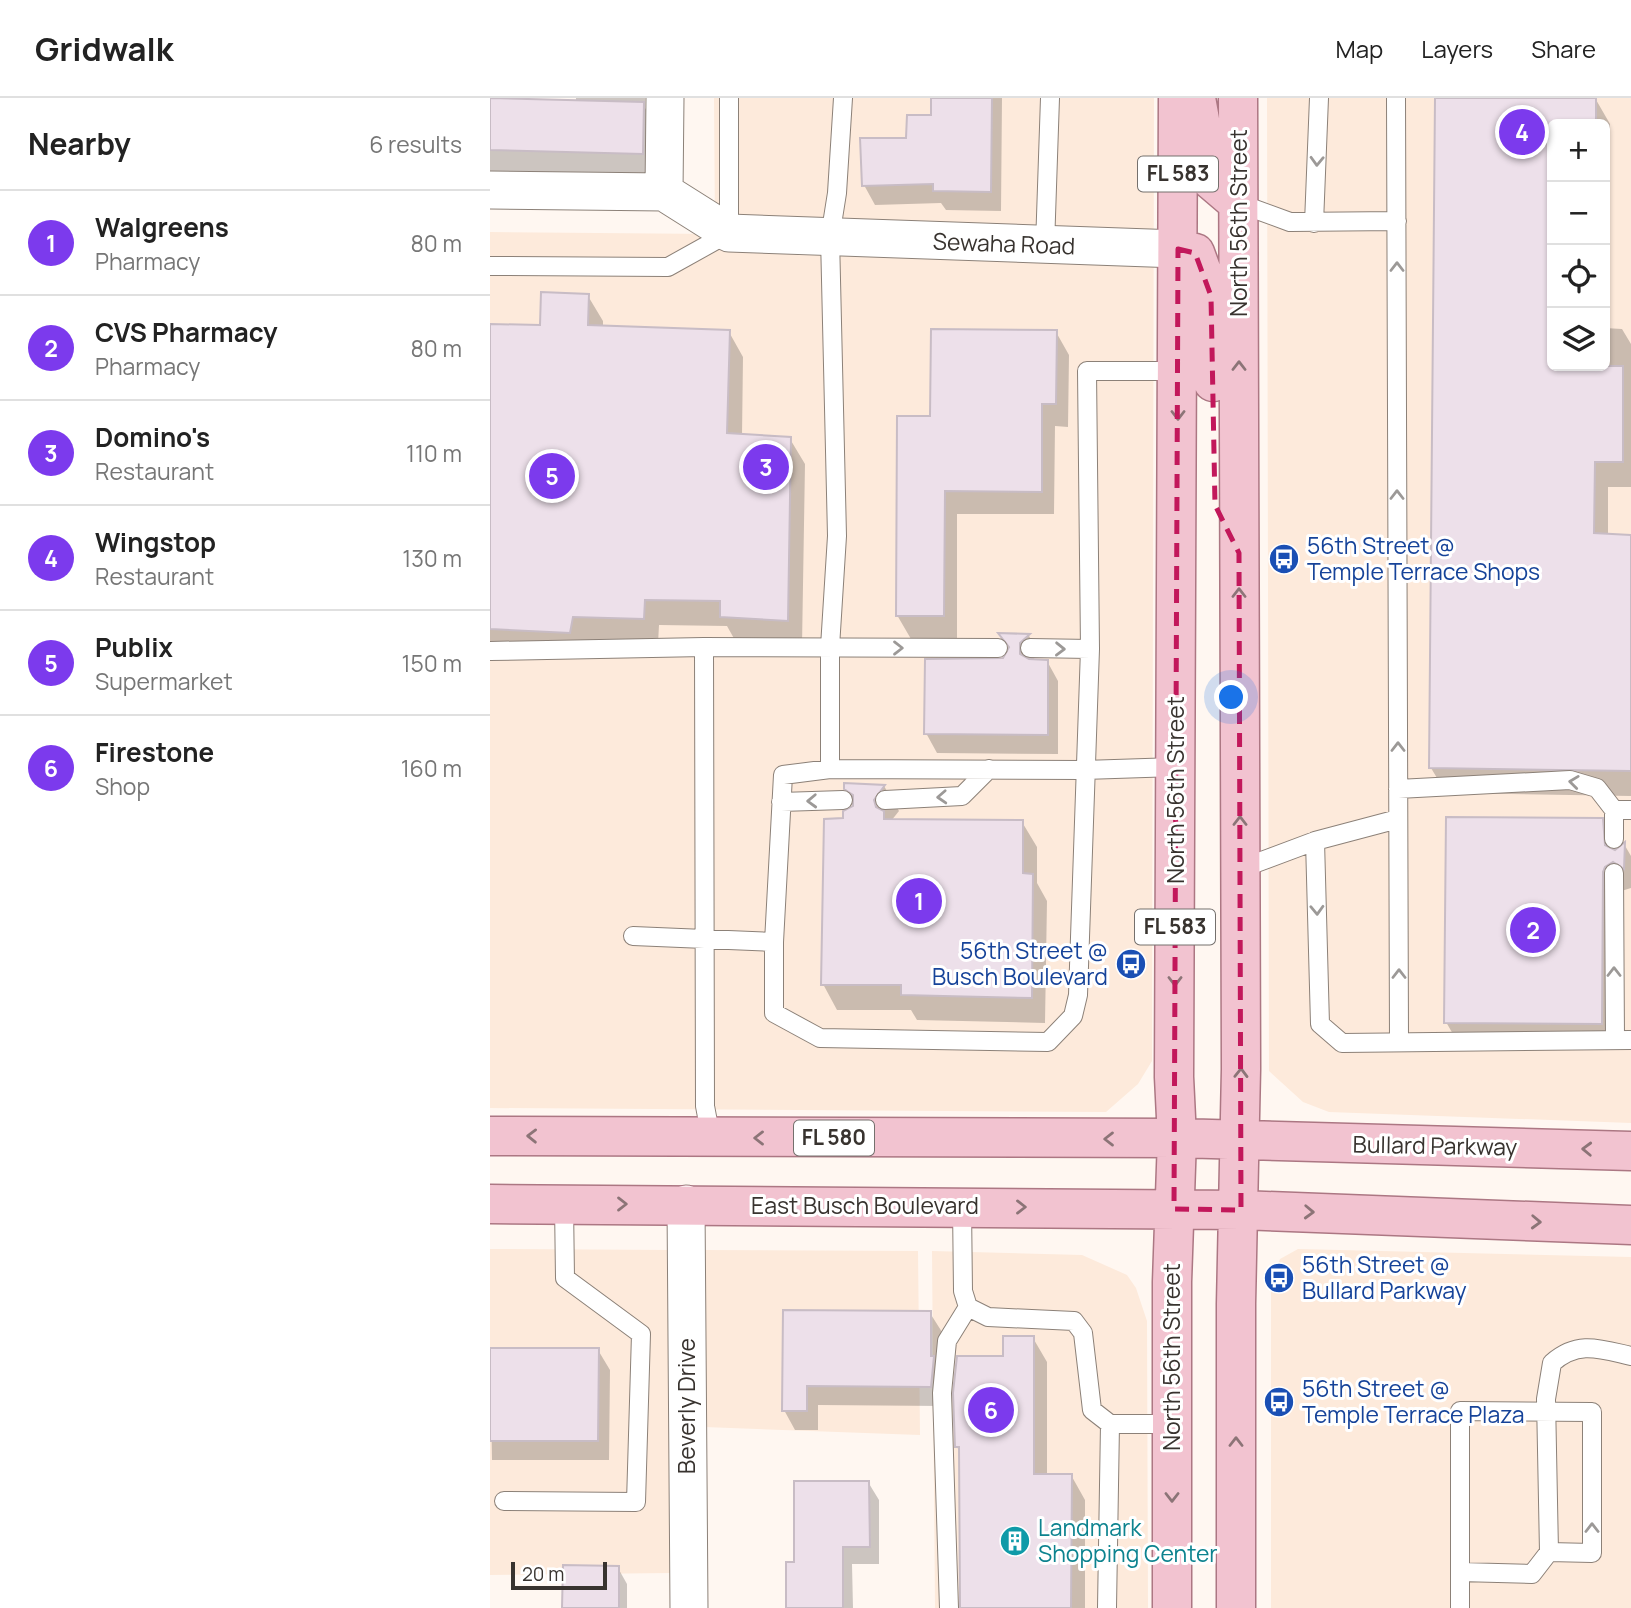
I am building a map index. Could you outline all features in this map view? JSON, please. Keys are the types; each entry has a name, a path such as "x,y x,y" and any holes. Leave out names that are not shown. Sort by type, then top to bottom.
{"main road":[{"name":"North 56th Street","path":"1172,1608 1174,1209 1177,1138 1174,1077 1178,98"},
{"path":"1196,98 1211,180 1238,203"},
{"name":"North 56th Street","path":"1236,1608 1236,1318 1241,1210 1238,98"},
{"path":"1178,249 1195,253 1211,296 1215,505 1239,554"},
{"name":"FL 580","path":"490,1136 1177,1138 1239,1141"},
{"name":"Bullard Parkway","path":"1239,1141 1631,1151"},
{"name":"East Busch Boulevard","path":"490,1204 1241,1210"},
{"path":"1241,1210 1631,1225"}],"street":[{"path":"664,191 665,98"},
{"path":"490,190 664,191 729,233"},
{"name":"Sewaha Road","path":"729,233 1178,249"},
{"name":"Beverly Drive","path":"686,1204 689,1608"}],"lane":[{"path":"490,266 668,267 729,233 729,98"},
{"path":"830,769 830,647 837,536 830,237 837,192 843,98"},
{"path":"1045,246 1050,98"},
{"path":"1314,223 1319,98"},
{"path":"1396,98 1399,1042"},
{"path":"1238,203 1290,222 1396,221"},
{"path":"1176,767 1084,770 830,769 783,775 774,942 774,1013 820,1038 1048,1042 1073,1016 1078,995 1084,770 1090,649 1087,371 1178,371"},
{"path":"704,647 705,1107 711,1138"},
{"path":"490,651 704,647 998,648"},
{"path":"1030,648 1090,649"},
{"path":"885,800 962,796 989,769"},
{"path":"1398,789 1570,780 1597,788 1622,810 1614,839"},
{"path":"782,802 844,800"},
{"path":"1240,869 1315,841 1398,819"},
{"path":"1315,841 1320,1024 1342,1044 1623,1040 1614,873"},
{"path":"633,936 774,942"},
{"path":"503,1501 636,1502 641,1334 565,1278 564,1204"},
{"path":"962,1206 963,1291 968,1307 988,1317 1073,1321 1083,1334 1092,1410 1110,1424 1172,1424"},
{"path":"949,1608 942,1393 947,1341 968,1307"},
{"path":"1460,1572 1532,1574 1549,1552 1547,1411 1552,1363 1566,1350 1580,1348 1608,1350 1631,1356"},
{"path":"1460,1608 1460,1411 1592,1412 1592,1553 1549,1552"},
{"path":"1107,1608 1110,1424"}],"highlighted area":[{"path":"1178,249 1195,253 1211,296 1215,505 1239,553 1241,1210 1174,1209"}],"shaded area":[{"path":"714,98 1154,98 1152,1061 1138,1084 1106,1112 490,1108 490,232 715,234"},
{"path":"1267,98 1631,98 1631,1123 1329,1112 1303,1102 1269,1071"},
{"path":"490,1249 670,1250 672,1573 490,1575"},
{"path":"1298,1249 1631,1257 1631,1608 1271,1608 1271,1281 1280,1259"},
{"path":"703,1250 918,1251 920,1435 704,1427"},
{"path":"932,1251 1082,1255 1127,1275 1136,1288 1147,1321 1148,1608 935,1608"}],"building":[{"path":"490,98 644,102 643,154 490,150"},
{"path":"931,98 992,98 991,192 933,191 933,184 862,186 860,138 906,138 907,115 931,115"},
{"path":"1435,98 1596,98 1596,119 1547,119 1547,371 1610,371 1610,366 1623,366 1623,462 1595,462 1594,533 1631,535 1631,771 1429,768"},
{"path":"541,292 589,294 588,325 730,330 727,433 791,437 788,621 720,617 720,601 645,600 644,619 573,617 570,633 490,629 490,324 540,325"},
{"path":"931,329 1057,330 1056,404 1042,404 1042,492 945,491 944,616 896,616 897,416 930,416"},
{"path":"998,633 1030,634 1020,643 1020,654 1029,659 1048,660 1048,735 924,734 925,659 1003,658 1009,647"},
{"path":"844,783 885,785 874,800 876,807 884,811 884,819 1023,820 1023,873 1033,874 1032,998 901,995 901,985 821,985 824,819 843,818 843,811 853,806 853,795 844,789"},
{"path":"1446,817 1603,818 1605,845 1615,850 1625,842 1624,869 1613,862 1605,867 1603,872 1602,1024 1444,1023"},
{"path":"783,1310 931,1311 931,1356 934,1356 931,1387 807,1386 807,1411 782,1411"},
{"name":"Landmark Shopping Center","path":"1003,1336 1034,1336 1034,1474 1072,1474 1071,1608 960,1608 959,1447 955,1447 953,1393 957,1356 1003,1356"},
{"path":"490,1348 599,1348 598,1441 490,1441"},
{"path":"794,1481 869,1481 870,1547 843,1547 843,1608 786,1608 786,1562 794,1562"},
{"path":"563,1565 619,1566 619,1608 562,1608"}],"place":[{"name":"Wingstop","path":"1522,132"},
{"name":"Domino's","path":"766,467"},
{"name":"Publix","path":"552,476"},
{"name":"56th Street @ Temple Terrace Shops","path":"1284,559"},
{"name":"Walgreens","path":"919,901"},
{"name":"CVS Pharmacy","path":"1533,930"},
{"name":"56th Street @ Busch Boulevard","path":"1131,964"},
{"name":"56th Street @ Bullard Parkway","path":"1279,1278"},
{"name":"56th Street @ Temple Terrace Plaza","path":"1279,1402"},
{"name":"Firestone","path":"991,1410"},
{"name":"Landmark Shopping Center","path":"1015,1541"}]}
